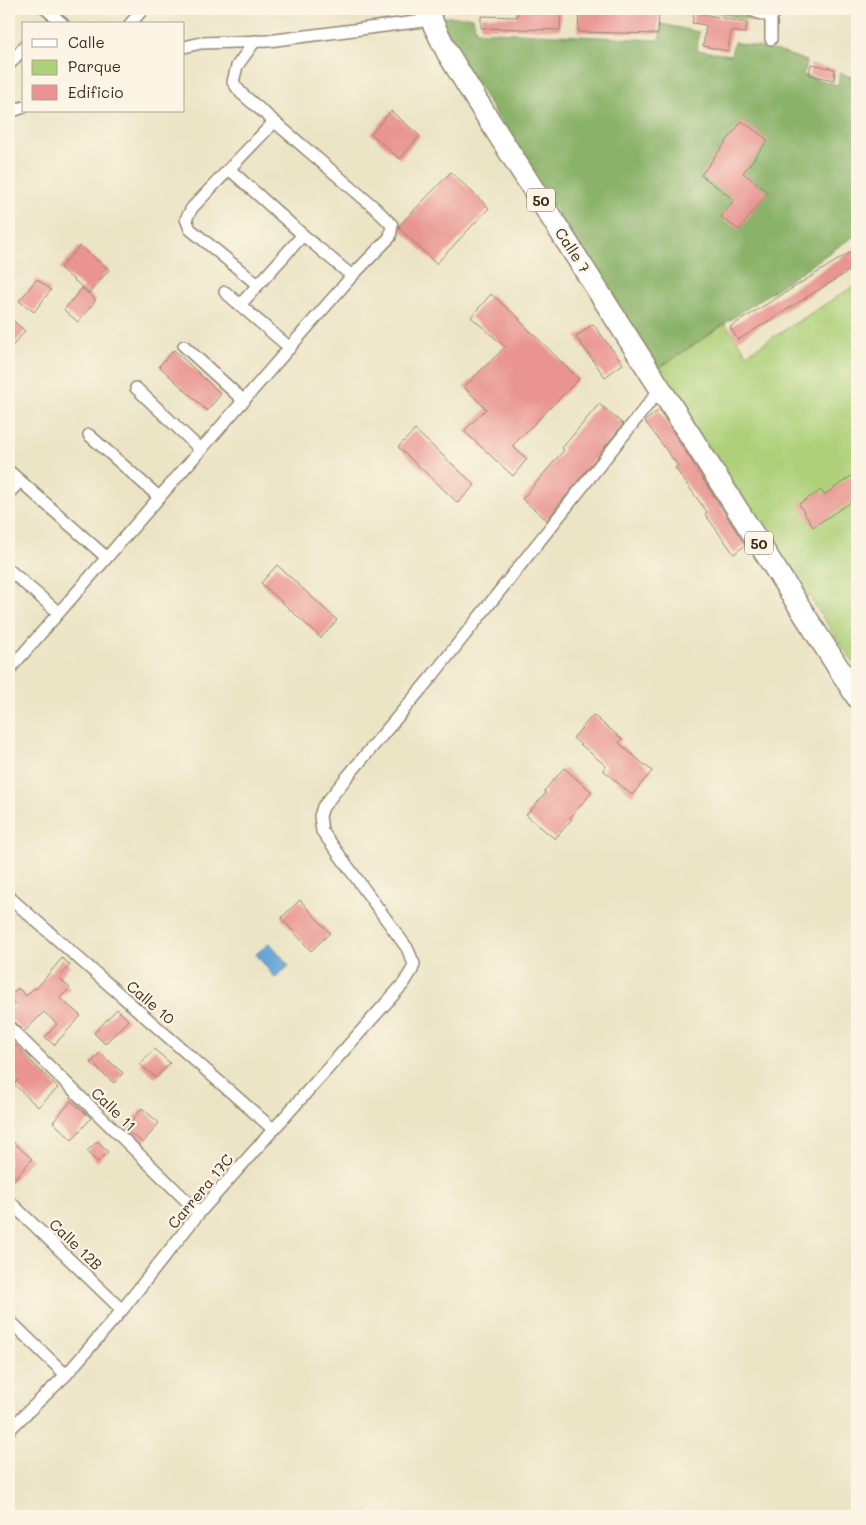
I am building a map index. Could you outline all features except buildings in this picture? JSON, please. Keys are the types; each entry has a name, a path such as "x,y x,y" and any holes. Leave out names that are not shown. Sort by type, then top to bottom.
{"highway":[{"name":"Calle 7","path":"428,14 447,52 661,388"},
{"name":"50","path":"661,388 857,697"}],"street":[{"path":"132,22 143,9"},
{"path":"748,9 774,13 771,39"},
{"path":"51,11 61,22"},
{"path":"185,46 201,43 255,42 428,14"},
{"path":"11,663 106,558 352,276 390,237 392,225 375,208 241,93 234,82 237,66 255,42"},
{"path":"9,65 22,49"},
{"path":"9,112 22,108"},
{"path":"258,285 190,229 186,219 192,208 274,122"},
{"path":"229,169 352,276"},
{"path":"240,305 304,236"},
{"path":"225,292 290,348"},
{"path":"184,346 244,401"},
{"path":"136,388 201,450"},
{"name":"Carrera 17C","path":"9,1430 66,1375 122,1310 199,1213 404,983 414,964 407,948 322,831 320,816 323,807 433,675 661,388"},
{"path":"89,436 159,497"},
{"path":"9,471 106,558"},
{"path":"9,493 20,481"},
{"path":"9,570 58,612"},
{"name":"Calle 10","path":"9,897 273,1129"},
{"name":"Calle 11","path":"9,1027 199,1213"},
{"name":"Calle 12B","path":"9,1200 122,1310"},
{"path":"9,1320 66,1375"}],"green space":[{"path":"705,9 733,9 760,16 758,23"},
{"path":"435,17 473,17 476,31 659,40 662,24 699,32 697,50 731,55 734,42 778,51 807,61 803,75 838,85 840,73 857,79 857,234 656,370"},
{"path":"857,284 857,668 656,370 725,324 747,354"}],"water":[{"path":"270,943 289,966 275,978 256,954"}]}
